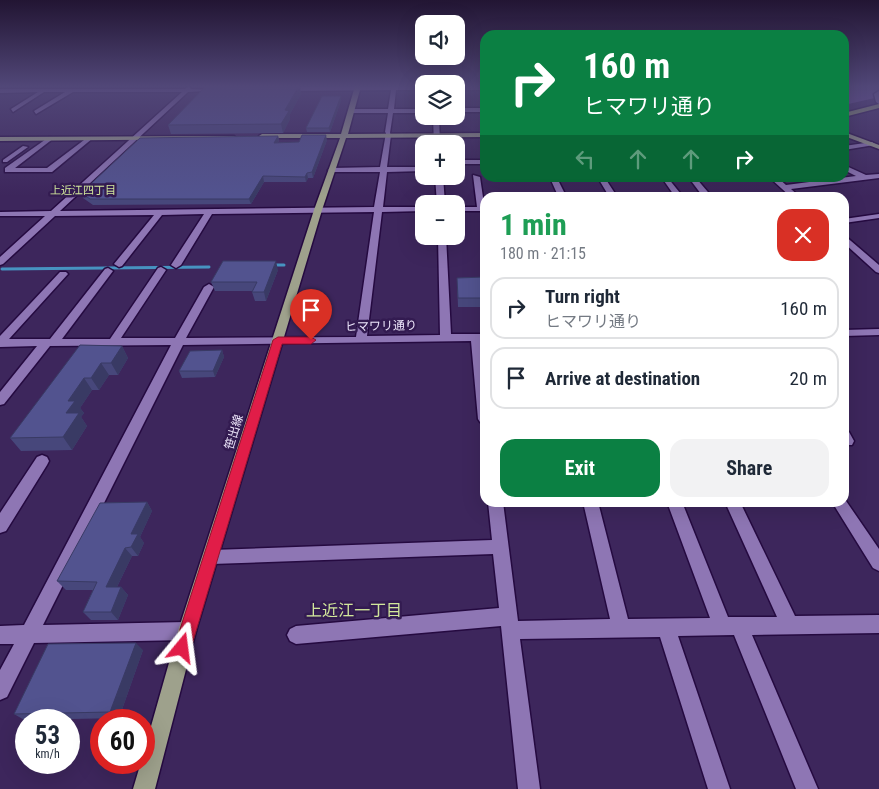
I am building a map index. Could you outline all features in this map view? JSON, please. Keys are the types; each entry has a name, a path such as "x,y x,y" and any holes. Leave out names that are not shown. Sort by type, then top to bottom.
{"main road":[{"name":"笹出線","path":"144,789 187,631 212,558 318,210 348,123"},
{"path":"0,139 237,133"},
{"path":"255,134 480,133"},
{"path":"0,135 244,136"},
{"path":"849,136 875,146"}],"street":[{"path":"0,262 151,123"},
{"path":"361,340 389,123"},
{"path":"437,125 437,133"},
{"path":"5,161 38,138"},
{"path":"51,138 8,170 49,170 90,138"},
{"path":"849,148 875,146"},
{"path":"465,162 480,162"},
{"path":"332,170 415,169"},
{"path":"849,170 879,184"},
{"path":"849,180 879,176"},
{"path":"476,177 480,195"},
{"path":"667,182 675,192"},
{"path":"695,182 704,192"},
{"path":"779,182 790,192"},
{"path":"785,187 830,182"},
{"path":"0,214 415,209"},
{"path":"465,209 480,209"},
{"path":"119,264 160,212"},
{"path":"176,265 209,212"},
{"path":"849,220 879,216"},
{"path":"849,242 878,268"},
{"path":"442,245 446,338"},
{"path":"113,342 161,270"},
{"path":"0,401 108,271"},
{"path":"0,343 63,274"},
{"path":"0,690 209,286"},
{"path":"849,333 878,334"},
{"name":"ヒマワリ通り","path":"0,343 361,340 480,337"},
{"path":"0,526 42,462"},
{"path":"495,507 529,789"},
{"path":"591,507 621,628"},
{"path":"676,507 807,789"},
{"path":"734,507 790,624"},
{"path":"842,507 879,564"},
{"path":"212,558 500,547"},
{"path":"296,635 510,623 621,628 879,624"},
{"path":"666,626 718,789"},
{"path":"0,635 187,631"}],"building":[{"path":"170,123 282,123 281,124 168,125"},
{"path":"309,123 331,123 329,128 306,128"},
{"path":"302,135 326,135 312,172 307,173 305,177 263,176 249,199 90,199 81,193 140,138 278,136 274,143 299,142"},
{"path":"223,261 276,261 264,292 252,292 257,282 211,282"},
{"path":"480,277 480,298 458,298 457,278"},
{"path":"80,345 122,346 111,363 101,363 91,378 84,378 68,401 75,401 66,413 79,413 63,437 10,438"},
{"path":"222,350 213,371 179,371 190,351"},
{"path":"147,502 131,534 138,534 131,547 125,548 106,587 121,587 111,612 83,612 97,582 57,581 100,503"},
{"path":"136,643 111,709 90,709 90,712 80,713 80,709 16,709 48,644"}],"waterway":[{"path":"273,265 284,265"},
{"path":"2,269 209,267"}],"district":[{"name":"上近江四丁目","path":"83,190"},
{"name":"上近江一丁目","path":"354,610"}],"route":[{"path":"182,648 212,558 278,340 311,340"}]}
